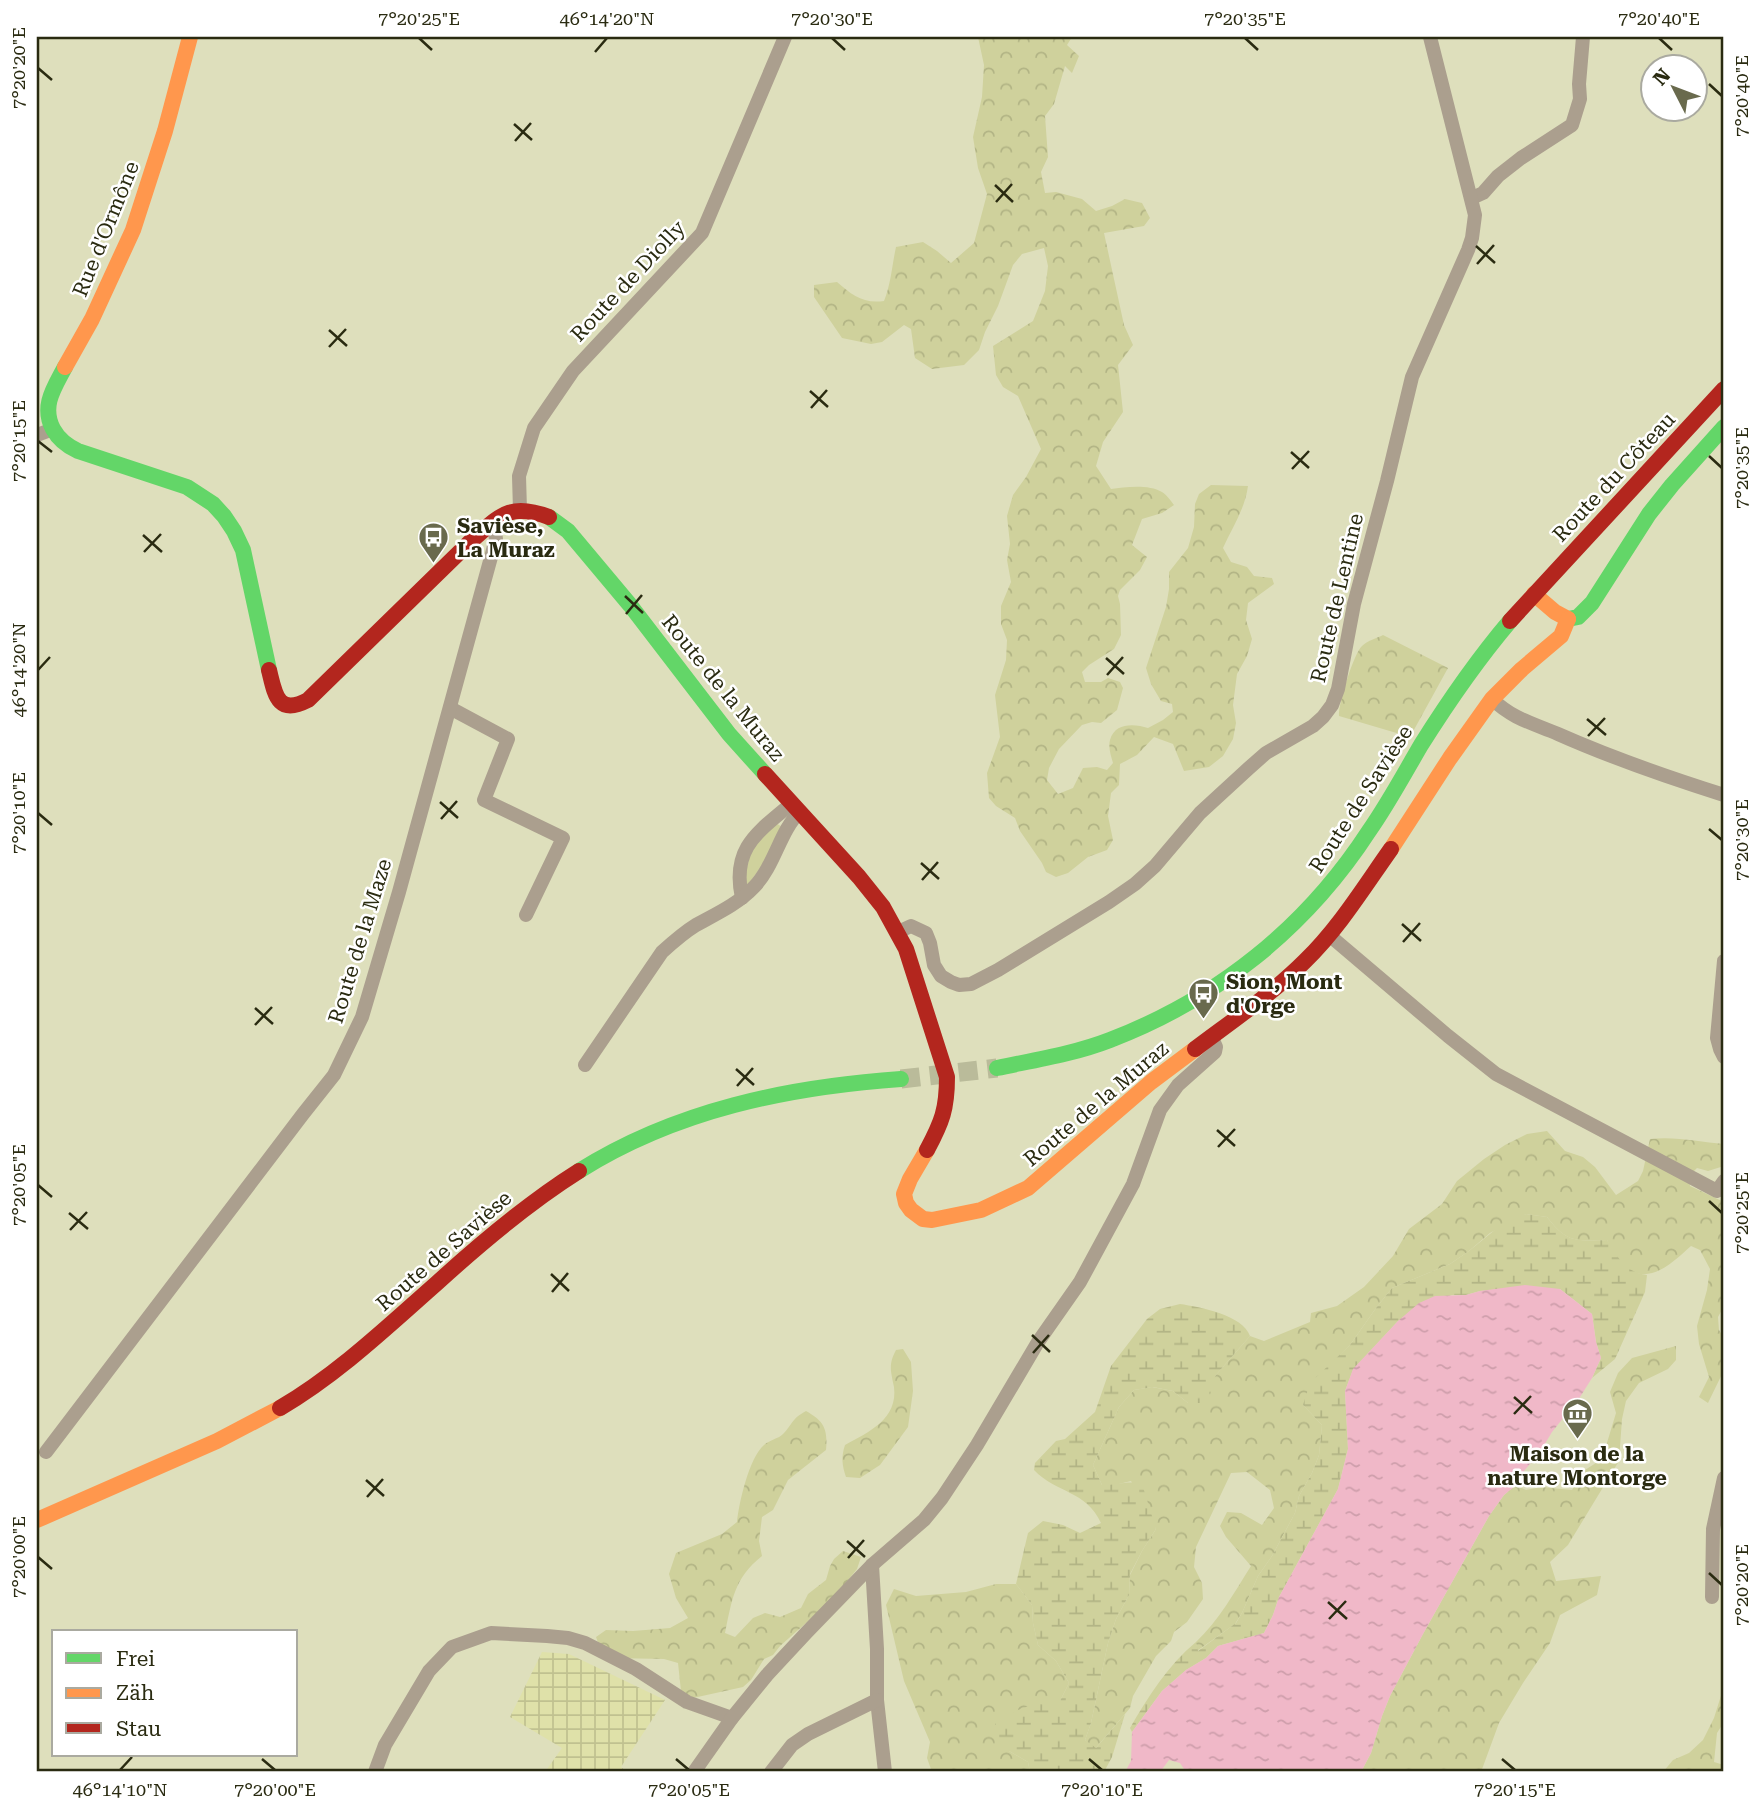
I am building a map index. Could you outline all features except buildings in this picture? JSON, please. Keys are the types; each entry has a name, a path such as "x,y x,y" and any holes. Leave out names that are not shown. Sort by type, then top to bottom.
{"street":[{"name":"Rue d'Ormône","path":"53,429 47,411 53,390 92,319 133,230 165,131 190,37"},
{"name":"Route de Diolly","path":"520,510 519,476 534,428 568,376 702,233 785,37"},
{"name":"Route de Lentine","path":"898,932 911,926 926,933 934,965 941,976 959,985 971,984 1032,950 1135,884 1155,866 1200,814 1249,768 1266,753 1313,726 1332,705 1338,690 1354,604 1412,377 1472,238 1475,215 1472,198 1430,37"},
{"path":"1472,198 1483,193 1497,176 1521,158 1572,125 1580,99 1583,37"},
{"name":"Route du Côteau","path":"1534,594 1724,389"},
{"name":"Route de la Muraz","path":"520,510 538,513 551,519 577,541 630,605 708,709 859,877 883,907 898,932 947,1077 947,1099 942,1122 905,1190 909,1207 923,1219 936,1220 973,1213 1028,1188 1151,1082 1286,979 1329,935 1392,848 1492,699 1561,636 1568,619 1578,617 1592,603 1649,514 1724,427"},
{"path":"37,435 53,429 58,438 78,452 178,483 200,493 221,511 236,533 243,550 275,695 277,700 295,707 309,700 493,521 509,512 520,510"},
{"name":"Route de la Maze","path":"46,1452 334,1075 362,1017 496,540 493,521"},
{"path":"1534,594 1568,619"},
{"name":"Route de Savièse","path":"998,1068 1059,1057 1144,1027 1207,993 1267,949 1305,913 1351,857 1473,668 1534,594"},
{"path":"1492,699 1513,716 1577,743 1645,770 1724,795"},
{"path":"450,708 508,740 484,800 563,838 526,915"},
{"path":"742,898 740,875 747,848 769,821 795,808"},
{"path":"584,1065 662,952 679,936 742,898 755,886 766,871 795,808"},
{"path":"1329,935 1496,1074 1720,1191"},
{"path":"1724,961 1717,1038 1724,1057"},
{"path":"694,1772 732,1718 807,1632 872,1565 924,1520 942,1499 1038,1342 1080,1282 1133,1184 1160,1110 1178,1085 1215,1052 1216,1047 1211,1036"},
{"name":"Route de Savièse","path":"37,1520 232,1434 305,1392 352,1357 514,1217 547,1192 620,1147 689,1117 733,1103 811,1089 901,1079"},
{"path":"1712,1597 1713,1529 1724,1478"},
{"path":"872,1565 877,1700 885,1772"},
{"path":"375,1772 385,1745 429,1671 452,1647 491,1633 568,1638 585,1643 636,1669 687,1702 732,1718"},
{"path":"771,1772 792,1745 808,1734 877,1700"}],"shaded area":[{"path":"542,1652 569,1654 665,1700 621,1767 627,1772 545,1772 562,1748 510,1717"}],"green space":[{"path":"978,37 1072,37 1067,45 1079,56 1072,73 1065,66 1054,104 1045,116 1048,157 1041,172 1045,193 1056,192 1082,199 1096,211 1125,199 1142,203 1150,218 1144,226 1104,233 1124,325 1133,345 1118,365 1123,412 1103,442 1096,466 1111,489 1157,489 1174,505 1162,513 1142,519 1132,545 1147,557 1140,570 1120,590 1118,596 1121,635 1114,649 1082,672 1085,682 1101,682 1108,678 1120,682 1123,688 1117,710 1101,723 1082,725 1059,749 1049,768 1047,780 1058,794 1073,788 1083,768 1097,767 1107,770 1113,763 1109,743 1116,730 1132,725 1148,728 1173,712 1172,704 1161,701 1146,668 1166,607 1169,572 1188,548 1199,494 1211,485 1248,486 1241,510 1223,548 1231,562 1247,567 1254,576 1272,578 1274,584 1248,603 1246,620 1252,639 1247,656 1237,674 1233,705 1236,723 1233,739 1223,756 1209,767 1184,771 1173,744 1154,737 1137,755 1120,764 1119,785 1111,793 1108,816 1113,840 1107,850 1088,857 1068,873 1056,877 1046,872 1020,831 1015,818 989,798 987,773 1000,737 995,695 1006,660 1007,640 1001,624 1001,606 1011,582 1007,560 1010,544 1007,516 1013,495 1041,449 1018,396 1003,387 996,375 993,346 1033,321 1045,291 1048,266 1044,248 1022,254 1013,265 979,350 964,365 932,369 915,358 911,329 904,325 882,342 871,344 842,338 814,297 814,285 837,282 858,298 884,301 896,247 923,242 951,263 974,243 987,194 978,168 973,137 982,97 984,65"},
{"path":"1383,635 1448,668 1410,737 1339,716 1344,690 1359,651 1362,646"},
{"path":"776,823 782,827 770,855 746,887 746,872 752,846"},
{"path":"1547,1131 1565,1151 1583,1157 1595,1167 1616,1195 1638,1181 1650,1139 1724,1144 1724,1166 1708,1171 1697,1168 1689,1176 1690,1186 1724,1202 1724,1306 1718,1317 1719,1330 1724,1338 1724,1370 1708,1403 1699,1397 1709,1377 1699,1344 1697,1326 1710,1269 1700,1250 1691,1246 1656,1272 1637,1273 1618,1260 1607,1240 1572,1239 1560,1232 1547,1217 1526,1214 1490,1233 1450,1264 1392,1288 1303,1405 1322,1425 1319,1455 1299,1496 1295,1513 1258,1576 1235,1624 1197,1651 1196,1642 1219,1615 1251,1566 1220,1526 1227,1512 1241,1513 1262,1525 1274,1508 1270,1490 1247,1472 1231,1473 1196,1547 1194,1567 1202,1583 1203,1599 1187,1622 1174,1632 1171,1641 1156,1656 1133,1696 1130,1708 1095,1749 1085,1740 1108,1643 1116,1619 1129,1595 1130,1575 1156,1529 1131,1481 1111,1486 1102,1485 1093,1465 1119,1407 1134,1390 1152,1387 1173,1391 1188,1403 1250,1336 1264,1341 1310,1322 1311,1313 1337,1306 1364,1287 1393,1256 1409,1229 1442,1204 1457,1181 1505,1145 1527,1134"},
{"path":"1526,1214 1547,1217 1560,1232 1573,1239 1607,1240 1628,1268 1647,1275 1645,1292 1615,1359 1592,1378 1601,1358 1592,1314 1560,1289 1502,1289 1452,1295 1398,1321 1353,1370 1345,1391 1348,1449 1338,1489 1279,1597 1264,1633 1218,1646 1206,1658 1186,1670 1162,1691 1132,1732 1130,1728 1144,1705 1176,1661 1196,1642 1198,1651 1236,1623 1258,1576 1295,1513 1299,1496 1319,1455 1322,1425 1303,1405 1310,1383 1350,1345 1392,1288 1450,1264 1507,1220"},
{"path":"1180,1304 1230,1317 1246,1329 1250,1336 1215,1376 1208,1403 1188,1403 1173,1391 1153,1387 1134,1390 1119,1407 1093,1465 1102,1485 1142,1484 1156,1529 1130,1574 1129,1595 1116,1619 1108,1643 1085,1740 1096,1748 1125,1714 1112,1757 1104,1772 1030,1772 1028,1762 1009,1751 995,1738 995,1724 1018,1710 1042,1701 1060,1701 1069,1683 1056,1661 1038,1645 1032,1605 1016,1584 1028,1533 1043,1521 1063,1525 1080,1533 1101,1523 1087,1504 1034,1470 1035,1463 1056,1441 1065,1439 1095,1412 1111,1366 1147,1319 1160,1309"},
{"path":"1676,1346 1676,1360 1668,1369 1639,1383 1626,1401 1619,1461 1568,1545 1550,1562 1556,1581 1601,1576 1597,1595 1560,1615 1550,1643 1499,1723 1481,1772 1361,1772 1371,1753 1390,1696 1489,1516 1504,1495 1516,1485 1526,1490 1541,1487 1572,1490 1585,1470 1599,1461 1606,1446 1616,1413 1610,1392 1618,1373 1632,1358"},
{"path":"903,1349 911,1362 913,1391 908,1427 880,1465 860,1478 846,1477 842,1461 845,1445 872,1429 887,1416 894,1398 892,1360 896,1350"},
{"path":"806,1411 824,1426 826,1450 788,1480 773,1510 762,1517 759,1541 762,1556 740,1581 732,1600 725,1633 735,1637 753,1618 765,1613 780,1617 801,1608 808,1594 826,1580 834,1559 843,1551 861,1557 857,1569 833,1599 773,1655 764,1659 751,1680 743,1687 693,1698 681,1691 678,1663 664,1659 611,1658 600,1648 596,1637 606,1630 670,1628 688,1618 676,1598 669,1574 676,1553 722,1534 737,1522 746,1481 759,1451 766,1443 783,1434 795,1419"},
{"path":"996,1584 1016,1584 1032,1605 1038,1645 1056,1661 1069,1683 1060,1701 1009,1751 1028,1762 1030,1772 932,1772 927,1758 930,1742 904,1681 886,1605 894,1589 916,1596 966,1592"},
{"path":"1724,1686 1724,1722 1717,1733 1714,1762 1724,1765 1724,1772 1663,1772 1673,1760 1689,1753 1703,1740 1714,1718"}],"water":[{"path":"1525,1285 1560,1289 1592,1314 1601,1358 1580,1397 1519,1477 1516,1485 1504,1495 1489,1516 1390,1696 1371,1753 1361,1772 1186,1772 1180,1763 1169,1760 1160,1772 1125,1772 1131,1761 1132,1732 1162,1691 1218,1646 1264,1633 1279,1597 1338,1489 1348,1449 1345,1391 1353,1369 1398,1321 1419,1303 1435,1296 1466,1295"}],"tunnel":[{"path":"901,1079 997,1068"}],"traffic: fast":[{"path":"65,367 50,397 48,413 53,429 67,445 187,487 213,504 224,516 243,550 269,670"},
{"path":"1568,619 1578,617 1592,603 1649,514 1724,427"},
{"path":"549,517 568,531 630,605 729,734 765,774"},
{"path":"997,1068 1110,1040 1187,1004 1256,957 1288,929 1344,866 1383,810 1452,697 1510,621"},
{"path":"579,1171 654,1132 734,1105 817,1088 901,1079"}],"traffic: slow":[{"path":"65,367 92,319 133,230 165,131 190,37"},
{"path":"1534,594 1568,619"},
{"path":"1391,849 1492,699 1561,636 1568,619"},
{"path":"927,1150 904,1194 911,1210 923,1219 932,1220 981,1210 1028,1188 1151,1082 1195,1049"},
{"path":"37,1520 217,1441 280,1408"}],"traffic: jam":[{"path":"1510,621 1724,389"},
{"path":"269,670 276,694 284,704 298,704 308,700 498,518 514,511 549,517"},
{"path":"765,774 859,877 883,907 906,949 947,1077 943,1115 927,1150"},
{"path":"1195,1049 1265,996 1305,961 1340,921 1391,849"},
{"path":"280,1408 342,1365 506,1224 579,1171"}],"place":[{"name":"Savièse, La Muraz","path":"434,565"},
{"name":"Sion, Mont d'Orge","path":"1203,1021"},
{"name":"Maison de la nature Montorge","path":"1577,1441"}]}
